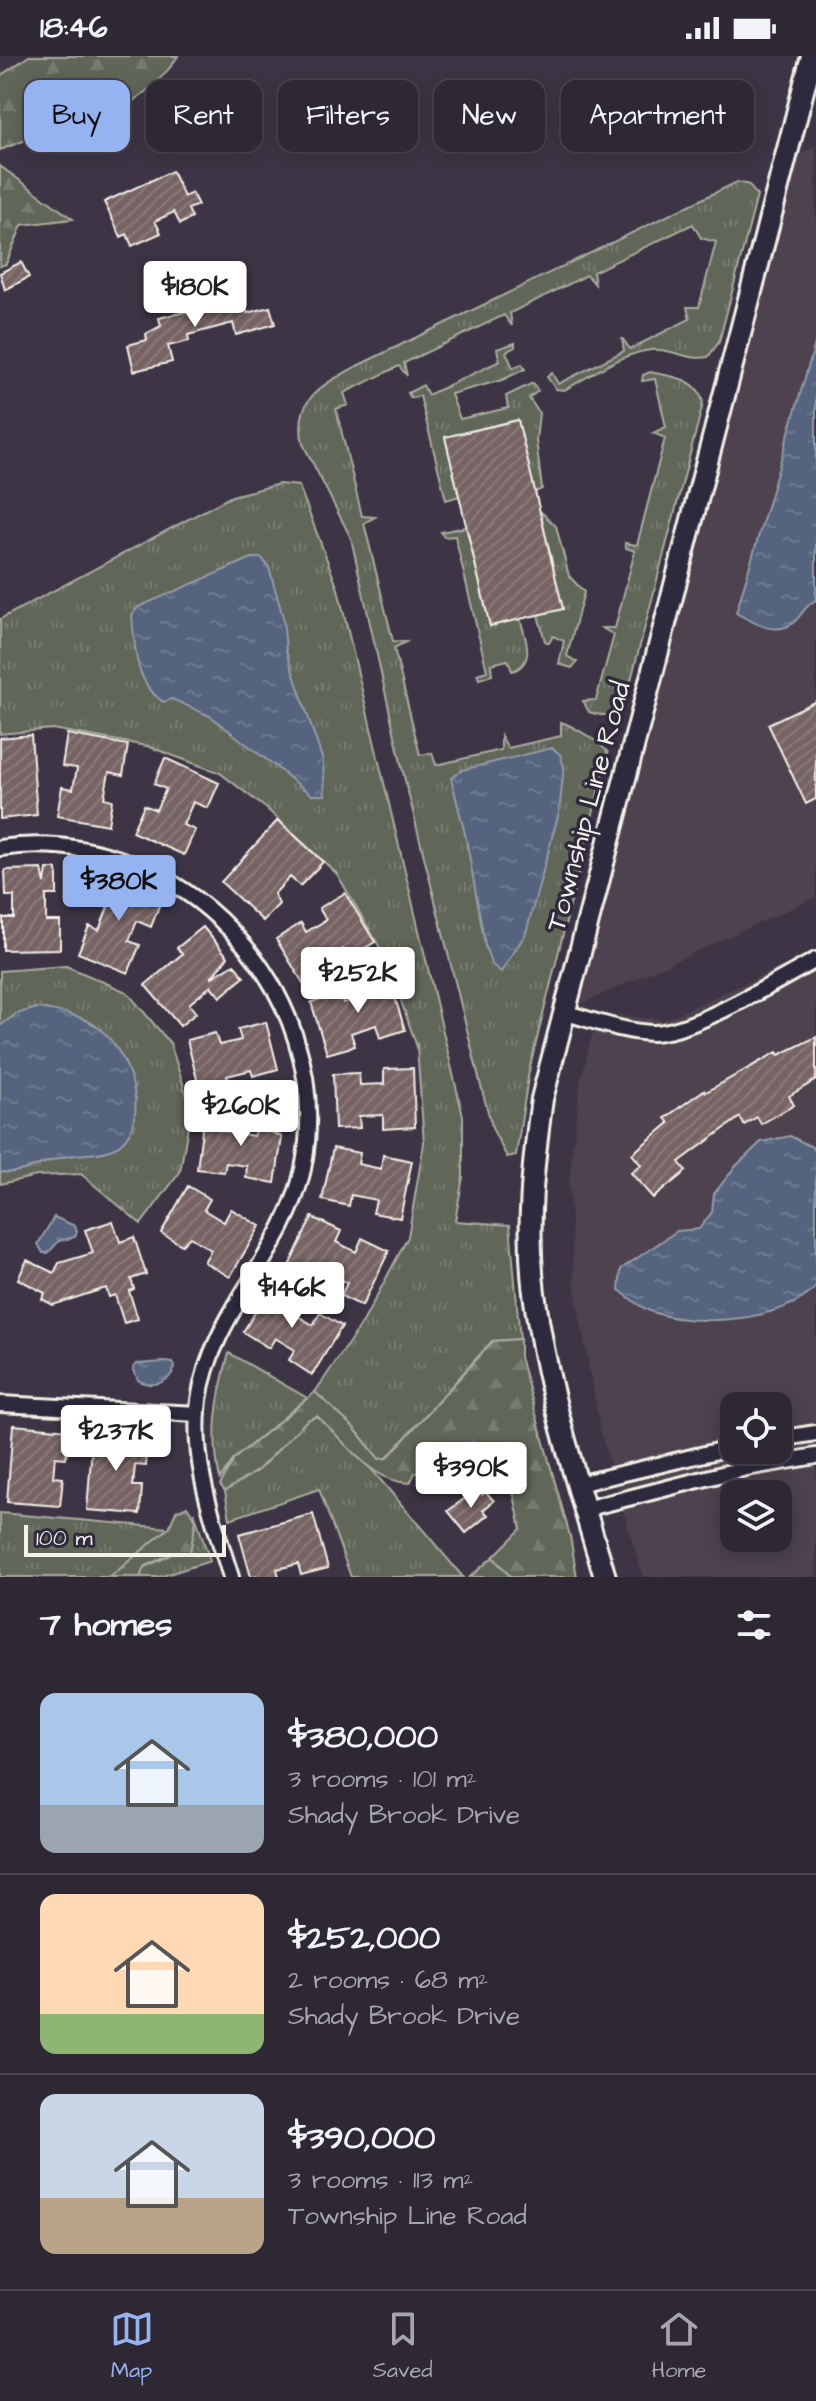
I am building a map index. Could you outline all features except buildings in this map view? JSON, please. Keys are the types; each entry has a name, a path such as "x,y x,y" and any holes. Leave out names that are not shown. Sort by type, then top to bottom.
{"street":[{"name":"Township Line Road","path":"605,1577 546,1366 532,1252 536,1141 547,1075 563,1012 812,56"},
{"path":"0,848 52,845 101,853 146,869 188,891 250,948 268,974 296,1037 303,1063 308,1122 298,1187 282,1228 226,1320 211,1354 198,1414 200,1473 231,1577"},
{"path":"563,1012 626,1030 662,1032 717,1011 816,960"},
{"path":"0,1404 198,1414"},
{"path":"792,1437 816,1433"},
{"path":"578,1484 720,1450"},
{"path":"585,1509 746,1468 816,1456"}],"shaded area":[{"path":"816,146 816,897 563,1012 785,161"},
{"path":"816,951 816,1577 643,1577 601,1434 575,1290 569,1184 580,1084 592,1035 615,1015 663,1020"}],"green space":[{"path":"29,56 178,56 158,80 146,80 146,91 130,103 130,80 24,80 24,141 0,150 0,76"},
{"path":"0,166 73,219 22,225 6,264 0,266"},
{"path":"737,182 749,185 757,196 719,342 708,357 658,350 640,352 564,390 556,389 547,377 552,373 558,384 624,351 622,338 630,349 690,319 687,307 699,307 716,242 701,238 693,224 593,272 595,284 587,275 510,313 512,326 504,315 404,363 407,376 399,366 344,393 348,405 336,409 362,516 375,517 364,523 393,641 406,642 394,648 420,755 432,753 436,765 501,750 501,736 508,748 561,736 561,722 587,735 608,753 529,1071 516,1155 507,1157 493,1130 482,1090 403,772 351,538 303,444 302,415 314,394 357,366"},
{"path":"515,343 515,347 506,352 513,368 522,364 525,369 502,380 451,394 460,419 508,408 506,396 533,383 538,391 529,398 539,413 536,440 542,489 535,492 517,420 445,437 459,496 446,500 420,396 411,398 408,393 423,385 428,395 500,361 497,349"},
{"path":"650,372 690,383 701,395 703,404 626,699 615,712 601,715 589,712 583,701 596,700 614,635 602,628 615,628 635,551 626,548 625,543 637,545 665,438 653,433 666,427 655,379 642,381 643,375"},
{"path":"279,484 299,486 338,589 463,1116 463,1177 455,1221 510,1225 520,1339 492,1341 387,1458 379,1459 354,1428 315,1392 363,1322 408,1237 424,1143 417,1047 386,958 337,874 267,809 220,773 147,746 52,729 0,734 0,619 232,496"},
{"path":"540,511 556,526 569,576 584,592 567,656 577,662 572,668 559,664 564,641 553,636 549,643 545,641 538,615 563,609"},
{"path":"466,527 490,626 520,619 527,649 527,656 520,667 512,671 508,660 491,664 492,675 479,679 477,674 487,671 455,536 444,537 441,532"},
{"path":"66,966 127,992 170,1043 191,1109 180,1172 141,1224 81,1174 37,1176 0,1184 0,1172 22,1170 64,1156 104,1152 136,1099 126,1070 112,1045 92,1026 79,1019 37,1009 0,1026 0,971"},
{"path":"520,1339 520,1357 570,1536 577,1577 511,1577 493,1557 521,1529 514,1495 500,1478 479,1476 460,1487 431,1471 415,1473 410,1483 395,1481 370,1468 317,1416 307,1420 258,1470 225,1491 220,1485 234,1459 315,1392 354,1428 379,1459 387,1458 493,1341"},
{"path":"229,1353 307,1398 234,1459 220,1479 216,1415"},
{"path":"317,1416 373,1471 463,1577 351,1577 319,1489 230,1519 225,1491 258,1470 307,1420"},
{"path":"187,1506 196,1520 190,1553 172,1553 144,1567 140,1577 110,1577 169,1528 176,1511"},
{"path":"194,1512 210,1561 159,1577 140,1577 144,1567 172,1554 188,1540 195,1523"},
{"path":"0,1513 169,1528 110,1577 0,1577"},
{"path":"493,1557 511,1577 470,1577"}],"water":[{"path":"816,340 816,600 790,625 775,629 736,613"},
{"path":"252,558 262,558 269,568 283,617 286,651 323,761 325,795 312,795 210,716 172,699 163,702 153,694 141,674 132,615 138,607"},
{"path":"552,748 560,754 564,767 559,812 526,933 501,972 491,964 485,945 466,838 451,778 462,770"},
{"path":"37,1008 83,1019 107,1036 118,1050 132,1083 135,1118 129,1133 113,1149 67,1156 15,1172 0,1172 0,1026 16,1014"},
{"path":"790,1136 812,1147 816,1153 816,1287 802,1299 783,1308 712,1320 650,1311 619,1290 621,1269 677,1231 699,1229 712,1212 714,1194 736,1166 761,1142"},
{"path":"54,1217 75,1226 77,1232 75,1237 59,1241 48,1253 43,1253 38,1244"},
{"path":"173,1363 175,1367 165,1381 149,1384 138,1380 133,1368 136,1364"}]}
